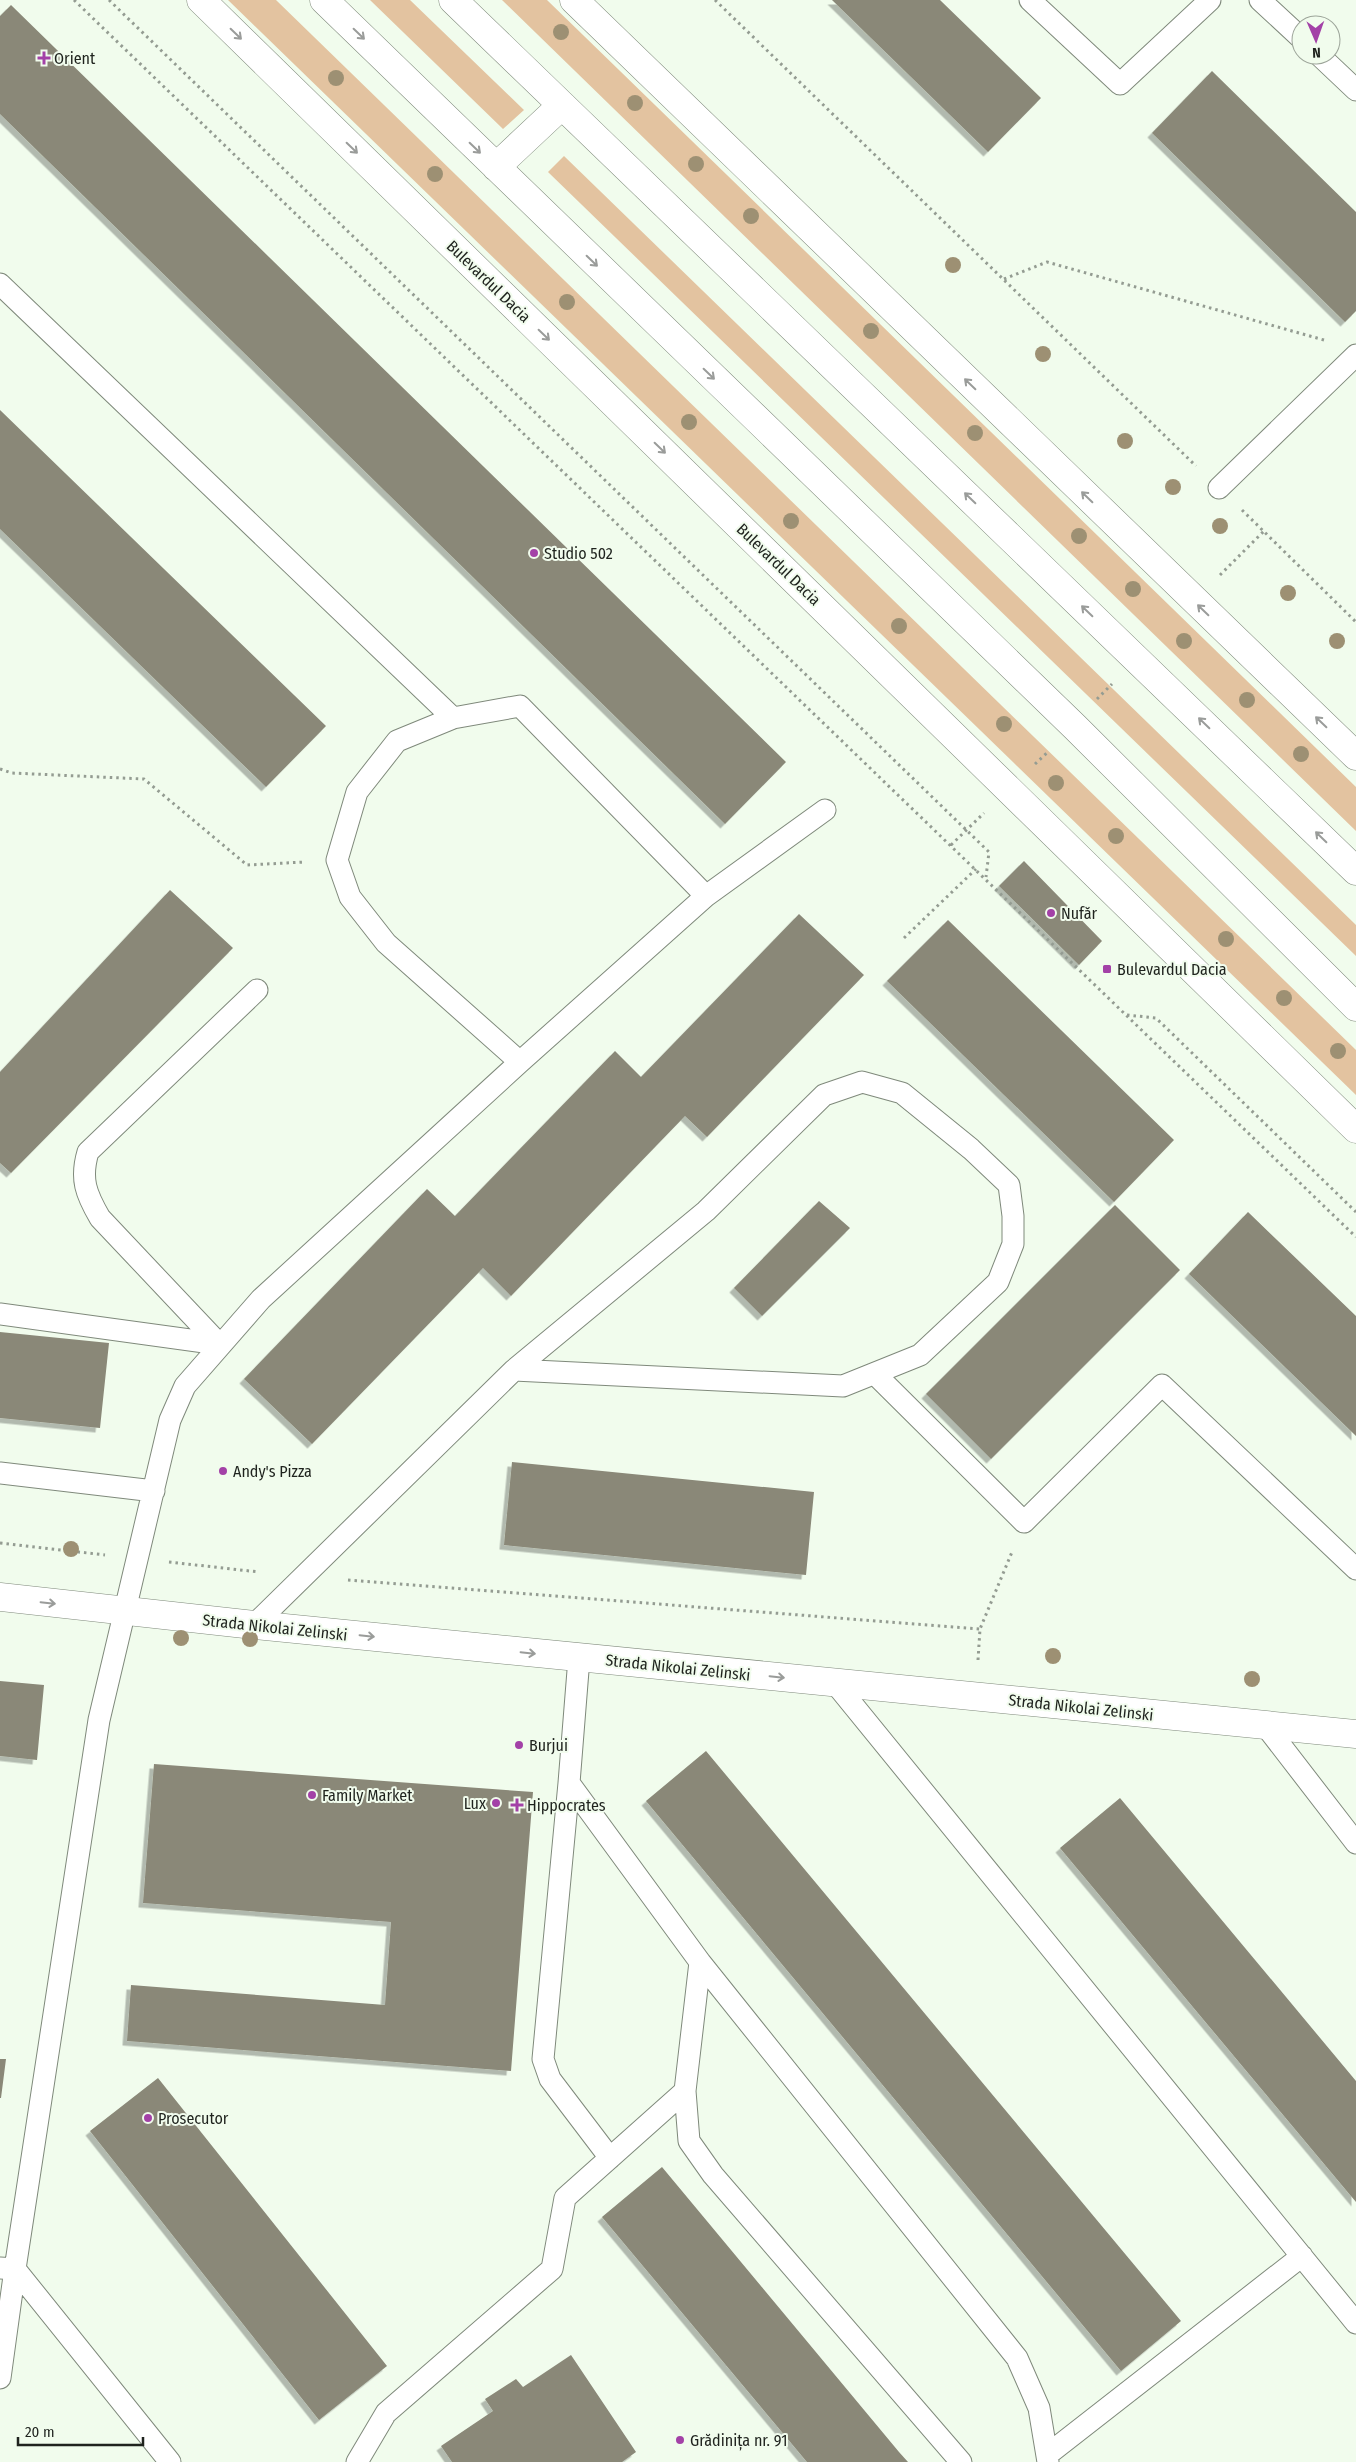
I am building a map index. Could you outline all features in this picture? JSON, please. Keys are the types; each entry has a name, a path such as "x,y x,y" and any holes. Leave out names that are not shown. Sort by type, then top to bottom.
{"main road":[{"name":"Bulevardul Dacia","path":"201,0 1356,1129"},
{"path":"324,0 1074,727 1356,1007"},
{"path":"452,0 1356,870"},
{"path":"574,0 1356,756"},
{"path":"496,167 561,106"},
{"name":"Strada Nikolai Zelinski","path":"0,1597 579,1658 1356,1734"}],"lane":[{"path":"1030,0 1120,84 1208,1"},
{"path":"1260,0 1291,29"},
{"path":"1329,65 1356,90"},
{"path":"0,284 453,718"},
{"path":"1219,488 1356,355"},
{"path":"520,1062 386,943 350,897 337,860 357,792 397,740 453,718 520,706 706,896"},
{"path":"0,2378 8,2268 98,1720 170,1420 185,1386 219,1344 261,1299 520,1062 706,896 825,810"},
{"path":"219,1344 100,1218 90,1201 82,1171 88,1152 257,990"},
{"path":"254,1625 514,1370 706,1211 824,1095 862,1082 902,1094 971,1149 1009,1185 1014,1216 1013,1244 998,1282 920,1355 843,1386 514,1370"},
{"path":"0,1314 219,1344"},
{"path":"875,1374 1024,1522 1162,1384 1356,1569"},
{"path":"0,1473 154,1491"},
{"path":"579,1658 543,2059 550,2079 610,2158"},
{"path":"835,1683 1356,2323"},
{"path":"1265,1725 1356,1843"},
{"path":"569,1783 700,1962 1017,2358 1039,2408 1047,2459 1302,2256"},
{"path":"700,1962 685,2091 689,2141 713,2175 961,2462"},
{"path":"357,2462 386,2413 552,2269 565,2198 685,2091"},
{"path":"8,2268 170,2462"}],"path":[{"path":"74,0 952,845 1356,1237"},
{"path":"109,0 989,852 986,878"},
{"path":"715,0 1356,622"},
{"path":"1004,279 1047,262 1328,341"},
{"path":"1194,601 1264,531"},
{"path":"952,845 1074,727 1136,658"},
{"path":"0,769 12,773 144,779 247,865 337,860"},
{"path":"904,938 976,869"},
{"path":"1126,1015 1156,1018 1356,1212"},
{"path":"0,1543 303,1577 980,1629 1024,1522"}],"shaded area":[{"path":"228,0 276,0 1356,1050 1356,1095"},
{"path":"370,0 410,0 524,110 503,129"},
{"path":"502,0 547,0 1356,787 1356,831"},
{"path":"564,156 1356,925 1356,956 548,172"}],"building":[{"path":"832,0 940,0 1041,98 988,152"},
{"path":"11,5 786,762 725,824 0,114 0,16"},
{"path":"1212,71 1356,212 1356,311 1345,322 1152,133"},
{"path":"0,410 326,726 266,787 0,529"},
{"name":"Nufăr","path":"1024,861 1102,941 1079,965 999,886"},
{"path":"170,890 233,948 11,1173 0,1163 0,1072"},
{"path":"799,914 864,975 707,1137 685,1116 511,1296 483,1268 312,1444 244,1379 427,1189 455,1216 615,1051 641,1077"},
{"path":"948,920 1174,1140 1114,1202 887,981"},
{"path":"819,1201 850,1228 762,1316 734,1288"},
{"path":"1115,1205 1180,1270 991,1459 926,1394"},
{"path":"1248,1212 1356,1316 1356,1436 1189,1274"},
{"path":"0,1332 109,1343 100,1428 0,1418"},
{"path":"512,1462 814,1492 806,1575 504,1545"},
{"path":"0,1681 44,1685 37,1760 0,1756"},
{"path":"706,1751 1181,2321 1121,2371 646,1801"},
{"path":"154,1764 533,1792 511,2071 127,2041 131,1985 385,2005 391,1922 143,1903"},
{"path":"1120,1798 1356,2081 1356,2202 1060,1848"},
{"path":"0,2059 6,2059 1,2098 0,2098"},
{"path":"158,2078 387,2366 319,2420 90,2131"},
{"path":"662,2167 908,2462 807,2462 602,2217"},
{"path":"571,2355 636,2452 622,2462 452,2462 441,2446 493,2411 485,2399 516,2379 523,2387"}],"place":[{"name":"Orient","path":"44,58"},
{"name":"Studio 502","path":"534,553"},
{"name":"Nufăr","path":"1051,913"},
{"name":"Bulevardul Dacia","path":"1107,969"},
{"name":"Andy's Pizza","path":"223,1471"},
{"name":"Burjui","path":"519,1745"},
{"name":"Family Market","path":"312,1795"},
{"name":"Lux","path":"496,1803"},
{"name":"Hippocrates","path":"517,1805"},
{"name":"Prosecutor","path":"148,2118"},
{"name":"Grădinița nr. 91","path":"680,2440"}]}
